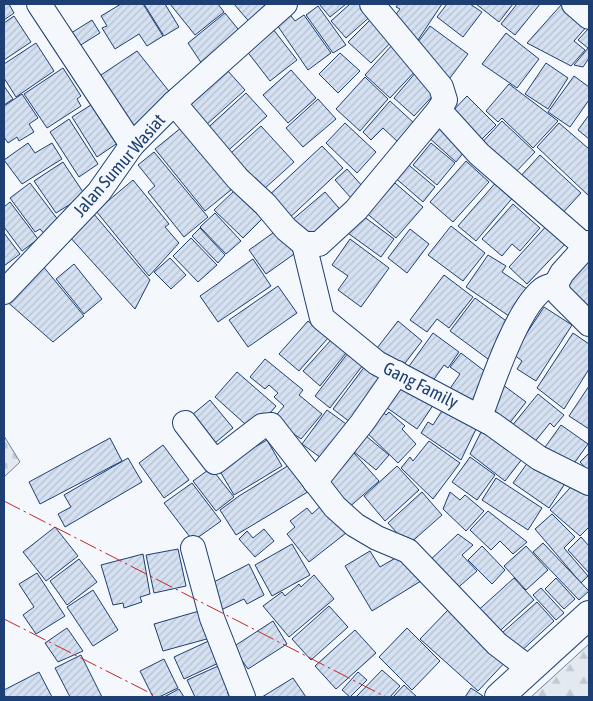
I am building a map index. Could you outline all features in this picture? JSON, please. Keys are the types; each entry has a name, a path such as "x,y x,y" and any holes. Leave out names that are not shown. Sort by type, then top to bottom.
{"street":[{"path":"39,4 132,145"},
{"name":"Jalan Sumur Wasiat","path":"4,292 99,192 132,145 174,103 285,4"},
{"path":"174,103 238,179 304,244 319,244 337,230 400,158 445,100 441,87 372,4"},
{"path":"574,4 589,17"},
{"path":"439,110 479,154 588,245 562,273 556,284 542,289 529,304 498,367 480,417"},
{"name":"Gang Family","path":"304,244 322,318 377,363 480,417 539,458 589,483"},
{"path":"556,284 560,294 589,324"},
{"path":"315,482 362,423 397,372"},
{"path":"185,424 215,462 262,426 271,425 315,482 355,525 377,538 408,551 497,644 530,670"},
{"path":"193,548 212,618 243,697"},
{"path":"499,697 589,615"}],"green space":[{"path":"4,436 20,462 4,477"},
{"path":"589,644 589,697 531,697"}],"building":[{"path":"4,4 9,4 14,13 4,20"},
{"path":"121,4 143,4 163,36 147,46 139,34 115,49 102,28 107,26 101,16"},
{"path":"144,4 165,4 179,27 164,36"},
{"path":"170,4 218,4 224,12 195,35"},
{"path":"234,4 266,4 271,10 252,25"},
{"path":"319,4 346,4 330,17"},
{"path":"350,4 363,4 373,14 346,38 331,21"},
{"path":"398,4 442,4 418,40 391,21 400,9 396,7"},
{"path":"447,4 470,4 482,12 463,37 437,17"},
{"path":"476,4 513,4 499,22"},
{"path":"517,4 540,4 515,35 501,24"},
{"path":"562,4 568,4 588,25 574,41 585,50 571,66 527,43"},
{"path":"318,6 346,45 333,53 306,15"},
{"path":"288,12 295,21 304,15 331,53 308,70 275,22"},
{"path":"225,13 242,34 204,67 188,43"},
{"path":"14,16 31,42 4,60 4,23"},
{"path":"372,18 394,39 371,63 348,42"},
{"path":"92,20 100,33 76,48 68,35"},
{"path":"430,26 468,54 447,82 412,50"},
{"path":"589,28 589,58 583,67 574,65 588,48 578,40"},
{"path":"273,29 297,60 270,81 246,50"},
{"path":"506,33 539,59 517,88 482,64"},
{"path":"36,43 54,71 16,97 4,78 4,64"},
{"path":"393,44 419,67 390,98 365,75"},
{"path":"137,51 172,95 131,128 95,79"},
{"path":"340,53 360,71 338,93 319,74"},
{"path":"546,63 568,78 548,109 525,94"},
{"path":"63,68 81,96 77,99 81,106 47,128 24,94"},
{"path":"291,70 316,98 288,123 263,95"},
{"path":"228,71 245,90 205,126 188,107"},
{"path":"417,71 439,89 414,116 394,98"},
{"path":"574,76 589,87 589,100 570,127 548,112"},
{"path":"365,77 388,99 360,131 336,109"},
{"path":"509,84 558,121 533,148 502,118 498,122 486,111"},
{"path":"4,86 13,99 4,105"},
{"path":"246,93 267,116 223,155 202,133"},
{"path":"22,94 38,118 29,124 34,132 19,141 17,137 8,143 4,137 4,106"},
{"path":"467,96 496,125 477,144 448,116"},
{"path":"318,99 336,119 303,147 286,128"},
{"path":"390,101 415,124 399,143 383,128 371,140 363,132"},
{"path":"94,103 119,142 97,157 72,117"},
{"path":"589,115 589,139 578,130"},
{"path":"69,119 98,164 79,177 50,132"},
{"path":"440,121 469,146 456,162 427,136"},
{"path":"502,121 535,152 511,177 478,147"},
{"path":"187,123 237,185 205,211 155,149"},
{"path":"345,123 376,152 357,173 326,143"},
{"path":"559,123 589,149 589,196 537,147"},
{"path":"261,126 294,162 264,189 231,153"},
{"path":"28,143 35,153 52,143 62,159 22,184 4,160"},
{"path":"431,143 455,163 437,185 413,165"},
{"path":"322,146 343,168 286,221 265,199"},
{"path":"154,152 208,217 184,237 148,192 155,186 138,165"},
{"path":"540,155 581,193 559,217 518,179"},
{"path":"404,161 435,187 423,202 392,175"},
{"path":"466,161 489,182 453,222 430,202"},
{"path":"63,162 85,195 56,213 34,181"},
{"path":"347,169 363,187 351,198 335,180"},
{"path":"133,180 169,224 165,227 179,243 149,276 96,211"},
{"path":"498,180 515,195 476,241 458,226"},
{"path":"30,183 62,225 47,237 40,229 35,232 10,198"},
{"path":"395,183 423,207 396,238 364,211 376,198 379,201"},
{"path":"234,191 262,219 243,238 214,210"},
{"path":"325,192 344,214 310,243 291,221"},
{"path":"10,202 38,239 22,251 4,227 4,207"},
{"path":"513,204 540,228 520,251 512,244 502,256 482,239"},
{"path":"93,213 150,280 135,309 68,235"},
{"path":"215,213 241,241 226,254 200,227"},
{"path":"359,213 394,239 381,257 345,231"},
{"path":"549,223 568,241 527,284 509,267"},
{"path":"451,226 485,253 463,281 428,255"},
{"path":"200,228 225,255 218,263 192,236"},
{"path":"280,228 297,252 266,274 249,250"},
{"path":"410,229 429,244 407,273 388,258"},
{"path":"4,233 20,254 4,266"},
{"path":"191,238 217,265 198,282 173,256"},
{"path":"350,239 389,268 361,307 338,290 348,276 332,265"},
{"path":"488,255 506,266 502,272 527,289 509,316 466,287"},
{"path":"170,258 186,275 171,289 154,272"},
{"path":"589,258 589,312 562,282"},
{"path":"253,259 271,286 218,322 200,296"},
{"path":"74,264 102,299 84,314 56,279"},
{"path":"42,265 84,316 53,342 4,299"},
{"path":"444,275 473,297 449,328 437,319 427,332 410,320"},
{"path":"278,286 297,313 248,347 229,320"},
{"path":"475,298 513,326 492,362 450,331"},
{"path":"544,307 572,325 536,381 517,369 522,361 513,354"},
{"path":"308,321 328,338 299,371 279,354"},
{"path":"398,321 422,341 399,371 374,352"},
{"path":"433,333 459,352 448,368 444,365 430,385 407,369"},
{"path":"573,333 589,344 589,369 564,409 537,388"},
{"path":"331,340 346,353 320,386 303,371"},
{"path":"348,353 363,365 330,408 315,396"},
{"path":"461,353 491,376 479,410 449,390 460,374 450,367"},
{"path":"265,359 303,390 299,395 322,414 301,439 273,419 284,406 274,397 278,393 269,385 265,389 250,377"},
{"path":"368,362 390,378 355,426 333,409"},
{"path":"237,372 276,406 254,432 215,397"},
{"path":"401,380 436,401 417,429 383,405"},
{"path":"499,382 526,402 505,429 484,412"},
{"path":"589,386 589,429 569,416"},
{"path":"538,394 564,415 554,427 550,423 533,444 511,427"},
{"path":"210,400 233,428 210,447 187,419"},
{"path":"445,406 478,425 461,460 421,433 428,422 433,425"},
{"path":"378,408 386,415 389,412 405,426 402,429 416,444 398,463 361,427"},
{"path":"327,410 353,429 328,463 302,444"},
{"path":"561,425 588,444 570,469 543,450"},
{"path":"483,428 526,454 505,481 470,454"},
{"path":"360,431 389,455 376,470 347,446"},
{"path":"110,438 122,461 40,504 29,482"},
{"path":"267,440 282,466 234,495 218,468"},
{"path":"429,441 460,463 433,499 401,468 410,457 413,461"},
{"path":"163,445 189,480 164,498 139,463"},
{"path":"354,453 379,481 346,510 321,482"},
{"path":"589,453 589,472 580,462"},
{"path":"470,457 495,475 477,500 452,482"},
{"path":"128,458 142,482 65,527 58,514 71,507 64,495"},
{"path":"531,458 566,482 549,508 513,483"},
{"path":"294,462 311,490 236,535 220,510"},
{"path":"397,466 419,490 385,521 364,496"},
{"path":"211,468 234,497 216,511 193,481"},
{"path":"496,478 542,508 528,530 482,500"},
{"path":"578,479 589,489 589,527 580,536 550,510"},
{"path":"192,483 221,521 193,541 164,503"},
{"path":"422,492 442,515 408,545 388,523"},
{"path":"450,492 460,500 465,495 484,511 466,531 443,509"},
{"path":"323,504 346,533 309,562 287,534 295,527 290,521 307,508 312,514"},
{"path":"488,511 527,542 513,554 500,541 491,550 470,530"},
{"path":"552,514 575,537 564,548 588,576 581,583 535,529"},
{"path":"55,527 78,556 46,581 23,552"},
{"path":"264,529 274,541 255,557 239,539 247,531 253,538"},
{"path":"458,534 473,545 462,555 477,571 454,591 428,562"},
{"path":"581,537 589,546 589,573 568,550"},
{"path":"543,543 589,591 579,600 533,552"},
{"path":"292,544 310,575 272,596 255,565"},
{"path":"482,546 505,570 492,584 468,560"},
{"path":"526,546 548,570 526,590 504,566"},
{"path":"178,549 186,586 154,593 146,555"},
{"path":"370,551 380,567 404,553 421,581 372,611 345,566"},
{"path":"143,554 150,594 140,597 142,602 124,608 123,603 113,605 101,565"},
{"path":"79,559 97,582 67,605 50,581"},
{"path":"249,564 264,595 247,604 244,599 221,610 208,585"},
{"path":"37,573 65,616 36,634 23,615 34,607 19,584"},
{"path":"314,575 334,599 289,637 263,606 282,592 285,596 299,584 301,587"},
{"path":"514,578 534,600 493,637 473,615"},
{"path":"556,578 575,599 564,609 545,589"},
{"path":"541,588 564,613 556,620 533,595"},
{"path":"93,590 118,630 93,646 67,607"},
{"path":"537,602 554,621 519,653 502,633"},
{"path":"329,606 348,627 311,660 292,639"},
{"path":"206,609 214,637 163,651 154,624"},
{"path":"449,609 508,659 478,691 420,639"},
{"path":"273,621 287,644 248,669 241,659 238,661 230,649"},
{"path":"67,628 83,651 58,662 45,643"},
{"path":"407,628 440,661 412,690 379,657"},
{"path":"355,630 376,653 336,689 315,666"},
{"path":"213,639 223,661 184,679 174,657"},
{"path":"81,655 102,697 70,697 55,668"},
{"path":"164,659 178,688 159,697 153,697 140,671"},
{"path":"227,662 238,687 227,692 230,697 195,697 187,680"},
{"path":"382,670 400,686 390,697 356,697"},
{"path":"39,672 52,697 5,697 4,690"},
{"path":"358,672 367,680 350,697 342,690"},
{"path":"293,678 306,697 262,697"},
{"path":"404,685 417,697 393,697"},
{"path":"471,688 483,696 465,697"},
{"path":"179,689 184,697 164,697"}],"power":[{"path":"4,501 386,697"},
{"path":"4,619 158,697"}]}
